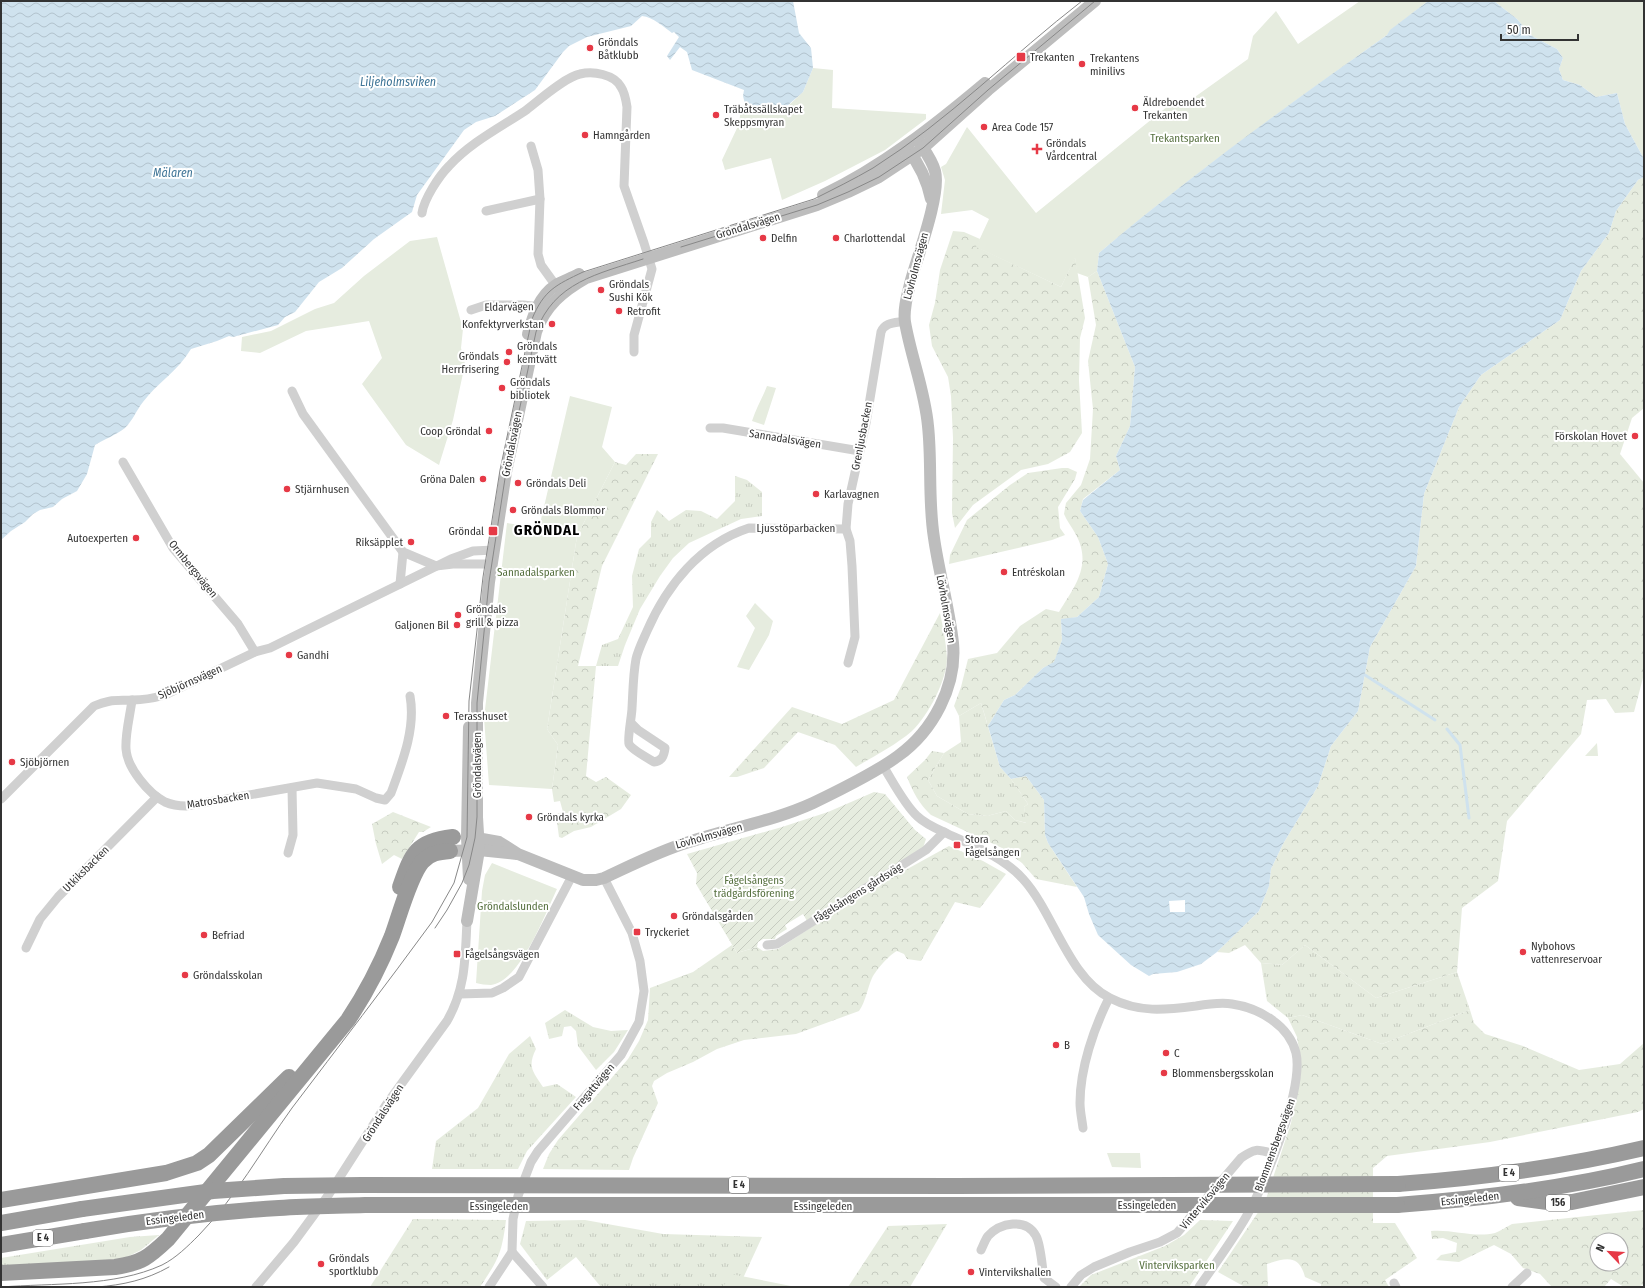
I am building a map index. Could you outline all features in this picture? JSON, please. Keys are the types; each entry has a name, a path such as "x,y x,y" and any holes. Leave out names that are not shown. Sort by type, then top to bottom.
{"highway":[{"path":"1,1200 166,1173 197,1163 209,1155 299,1067 334,1025 351,1001 378,947 409,861 417,850 436,839 462,841"},
{"path":"1,1273 116,1267 132,1265 148,1258 168,1239 348,1020 380,966 421,863 435,853 462,841"},
{"path":"1619,1154 1644,1144"},
{"name":"Essingeleden","path":"1,1223 82,1209 213,1191 284,1186 362,1184 963,1186 1398,1184 1508,1174 1644,1148"},
{"name":"Essingeleden","path":"1,1245 150,1220 280,1207 365,1205 1397,1205 1502,1196 1644,1169"},
{"name":"156","path":"1502,1196 1554,1203 1572,1202 1644,1187"}],"street":[{"path":"905,145 916,138 983,84 1082,1"},
{"path":"923,148 988,90 1095,1"},
{"path":"422,213 424,202 448,166 478,141 565,81 579,74 596,73 608,76 615,80 622,87 626,97 627,107 624,186 652,269 634,335 634,352"},
{"name":"Lövholmsvägen","path":"462,841 499,842 518,854 572,876 588,881 604,878 665,850 690,841 790,812 836,791 899,756 933,718 949,683 953,654 950,621 933,535 928,426 920,381 905,321 907,295 932,207 936,184 936,173 932,162 916,138"},
{"name":"Lövholmsvägen","path":"905,145 921,168 928,183 932,207"},
{"name":"Gröndalsvägen","path":"648,255 814,199 844,185 905,145"},
{"path":"531,146 538,170 540,199 538,254 541,265 559,289"},
{"name":"Gröndalsvägen","path":"256,1287 294,1242 328,1197 386,1105 447,1021 460,994 463,977 474,850 462,841 469,702 504,448 532,319 559,289 583,272 648,255 817,205 879,177 923,148"},
{"path":"486,211 540,199"},
{"name":"Eldarvägen","path":"471,310 486,305 542,308"},
{"name":"Grenljusbacken","path":"848,663 856,637 850,541 846,529 848,504 860,450 880,332 883,326 905,321"},
{"path":"292,391 303,414 403,552 400,584"},
{"name":"Sannadalsvägen","path":"710,428 724,428 860,450"},
{"name":"Ormbergsvägen","path":"122,462 173,548 238,624 255,652"},
{"name":"Ljusstöparbacken","path":"631,723 638,730 665,748 664,756 660,761 654,762 630,746 628,740 631,723 636,658 651,622 664,597 677,579 693,562 722,540 749,528 846,529"},
{"name":"Sjöbjörnsvägen","path":"1,799 94,706 105,701 115,699 150,699 165,695 255,652 270,648 436,566 472,551 490,550"},
{"name":"Sjöbjörnsvägen","path":"403,552 436,566 453,564 488,564"},
{"name":"Matrosbacken","path":"132,700 126,749 128,760 134,771 157,797 166,803 186,806 317,783 356,789 376,798 385,800 391,793 408,739 412,710 410,696"},
{"name":"Blommensbergsvägen","path":"883,766 917,816 930,825 998,858 1023,880 1045,911 1075,964 1098,991 1109,998 1142,1009 1161,1010 1216,1003 1231,1004 1262,1013 1282,1028 1292,1042 1296,1053 1297,1069 1295,1087 1274,1154 1257,1196 1246,1216 1199,1287"},
{"path":"288,852 292,835 292,788"},
{"name":"Utkiksbacken","path":"26,948 40,919 58,897 157,797"},
{"name":"Fågelsångens gårdsväg","path":"767,945 777,944 926,850 944,832"},
{"name":"Lövholmsvägen","path":"462,841 474,850 518,854"},
{"path":"460,994 492,993 503,988 519,977 572,876"},
{"name":"Fregattvägen","path":"512,1252 513,1219 518,1196 531,1162 538,1151 622,1055 639,1022 644,991 640,962 632,933 604,878"},
{"path":"1083,1128 1080,1104 1082,1080 1089,1048 1099,1018 1109,998"},
{"name":"Vinterviksvägen","path":"1071,1287 1081,1275 1094,1266 1160,1242 1177,1233 1241,1158 1252,1150 1274,1154"},
{"path":"981,1250 987,1237 998,1228 1012,1224 1023,1224 1031,1228 1036,1237 1044,1278 1056,1287"},
{"path":"490,1287 512,1252 543,1287"},
{"path":"1512,1287 1527,1273"}],"green space":[{"name":"Trekantsparken","path":"1360,1 1428,1 1391,30 1387,35 1241,141 1134,224 1099,253 1097,271 1088,277 1077,273 1075,258 1061,287 976,247 989,219 972,210 941,214 945,180 941,167 946,164 967,127 1036,213 1168,106 1192,99 1248,59 1253,36 1276,11 1298,44"},
{"path":"1494,1 1644,1 1644,159 1625,124 1617,93 1596,97 1580,85 1563,80 1559,69 1563,58 1557,49 1532,36 1517,19"},
{"path":"813,68 833,70 832,108 926,114 926,119 885,150 825,181 782,200 771,158 725,170 722,160 739,124 741,107 747,104 756,108 774,105 788,106 803,92"},
{"path":"1644,177 1644,408 1632,418 1620,454 1644,483 1644,674 1634,712 1615,713 1606,699 1587,700 1581,734 1507,821 1498,881 1462,908 1457,972 1376,998 1305,945 1282,965 1261,963 1245,945 1229,953 1217,952 1259,911 1269,886 1271,869 1283,844 1318,786 1331,746 1358,711 1370,647 1416,566 1424,494 1459,407 1481,375 1560,320 1581,271 1609,233 1616,211 1638,180"},
{"path":"953,231 964,232 980,239 977,247 1061,287 1075,257 1085,318 1080,338 1079,381 1082,433 1070,452 1048,464 1021,470 973,505 955,528 952,513 953,438 951,396 948,377 932,346 929,325 935,303 940,270"},
{"path":"437,237 463,329 461,348 465,364 453,420 439,465 406,445 362,384 382,358 369,321 306,331 260,353 241,351 242,337 271,331 315,309 334,303 364,276 410,241"},
{"path":"1097,271 1135,367 1130,426 1116,456 1120,470 1083,499 1080,511 1098,537 1108,564 1099,597 1077,617 1061,620 1062,640 1054,663 1043,668 1015,695 1004,700 988,726 981,703 959,716 954,706 961,687 968,659 997,653 1020,626 1046,609 1059,612 1076,584 1080,574 1082,555 1080,544 1064,514 1066,503 1081,485 1090,459 1093,409 1088,361 1096,325 1088,277"},
{"path":"767,386 776,388 764,425 752,421"},
{"name":"Sannadalsparken","path":"570,396 612,407 602,447 615,462 577,536 547,729 558,745 552,789 489,785 484,718 507,523 539,528"},
{"path":"636,454 658,454 602,566 578,666 596,666 586,776 596,782 606,777 631,795 621,809 591,827 574,831 562,838 559,837 556,814 563,812 560,801 554,802 552,789 558,745 547,729 577,536 615,462 626,465"},
{"path":"1068,468 1077,472 1075,479 1058,507 1060,528 1065,535 1052,540 949,564 950,555 967,520 1010,485 1028,473"},
{"path":"735,476 747,480 762,492 762,516 741,519 689,543 673,558 640,609 618,666 596,666 602,645 618,639 633,607 632,576 639,549 651,537 651,522 657,510 669,521 686,510 701,511 717,519 735,501"},
{"path":"755,603 773,621 769,635 749,670 737,667 755,628 746,616"},
{"path":"940,613 947,658 944,677 936,697 930,707 918,724 906,736 856,767 835,745 798,732 764,768 737,777 729,777 792,707 842,724 894,700"},
{"path":"981,703 1000,767 1011,779 1028,804 1024,807 1027,823 1015,820 1006,811 987,816 968,814 937,796 928,780 944,753 961,742 959,716"},
{"path":"1597,743 1598,756 1585,756"},
{"path":"932,751 944,753 928,780 937,796 968,814 987,816 1006,811 1015,820 1026,823 1024,807 1028,804 1011,779 1026,776 1044,800 1045,835 1048,843 1077,887 1036,879 1022,863 1002,848 931,815 917,798 907,777"},
{"name":"Fågelsångens trädgårdsförening","path":"874,792 885,794 915,830 926,839 923,848 807,921 803,914 785,925 787,929 776,936 775,939 763,939 758,942 757,947 737,953 696,884 697,873 687,854 782,827 828,812"},
{"path":"393,812 431,827 423,832 419,832 402,859 394,855 382,864 372,824"},
{"path":"949,846 983,861 1006,874 980,908 955,902 921,961 907,959 904,954 897,951 890,956 872,978 859,1011 796,1034 744,1040 717,1049 693,1062 667,1073 654,1081 652,1086 658,1103 629,1170 543,1169 549,1154 558,1140 628,1059 639,1041 648,1020 650,988 693,972 732,945 737,953 757,947 763,951 778,949 862,894"},
{"name":"Gröndalslunden","path":"492,863 557,889 539,929 522,959 512,972 502,981 491,985 476,983 482,891 485,875"},
{"path":"1305,945 1376,998 1457,972 1470,1010 1382,1044 1302,1015 1288,1018 1267,1001 1261,963 1282,965"},
{"path":"565,1010 593,1027 611,1031 628,1030 614,1052 596,1070 578,1046 576,1031 571,1026 564,1027 562,1036 549,1039 545,1023"},
{"path":"1470,1010 1474,1023 1485,1034 1523,1046 1579,1070 1620,1064 1644,1043 1644,1109 1638,1112 1490,1142 1387,1156 1373,1168 1373,1223 1395,1223 1417,1258 1385,1280 1389,1287 1321,1287 1321,1284 1305,1277 1299,1264 1295,1261 1286,1259 1267,1264 1268,1287 1245,1287 1218,1272 1265,1202 1291,1123 1301,1072 1297,1037 1288,1018 1302,1015 1382,1044"},
{"path":"530,1036 536,1049 532,1060 532,1069 543,1087 557,1084 576,1097 527,1151 518,1169 432,1169 436,1141 478,1108 509,1054"},
{"path":"1107,1153 1140,1153 1141,1168 1112,1167"},
{"path":"1644,1210 1644,1286 1624,1287 1611,1279 1604,1287 1552,1287 1540,1274 1523,1268 1511,1254 1494,1245 1459,1262 1436,1260 1441,1255 1456,1252 1457,1243 1443,1238 1432,1239 1431,1231 1447,1231 1479,1235 1495,1233 1512,1224"},
{"path":"413,1219 506,1220 501,1249 495,1263 480,1287 370,1287"},
{"path":"585,1220 663,1234 762,1237 739,1287 601,1287 576,1257 547,1280 520,1244 526,1221"},
{"name":"Vinterviksparken","path":"1200,1220 1233,1221 1189,1287 1079,1287 1091,1275 1165,1246 1184,1235"},
{"path":"947,1224 910,1287 848,1287 888,1226"},
{"path":"159,1235 141,1250 123,1259 1,1267 1,1258 130,1237"},
{"path":"731,1274 796,1287 723,1287"}],"water":[{"name":"Mälaren","path":"1,1 793,1 799,33 811,48 813,68 803,92 787,106 774,105 756,108 750,104 745,104 743,96 744,90 692,70 687,52 680,47 670,60 667,56 679,37 674,32 672,33 650,18 642,16 631,26 587,37 569,46 535,90 495,116 476,122 464,130 417,195 412,212 374,239 342,268 319,282 295,312 285,317 278,325 233,337 229,336 191,349 180,364 149,395 125,428 95,445 87,474 77,491 62,499 53,507 40,510 33,514 1,540"},
{"path":"1428,1 1494,1 1517,19 1532,36 1557,49 1563,58 1559,69 1563,80 1580,85 1596,97 1617,93 1625,124 1644,159 1644,177 1638,180 1616,211 1609,233 1581,271 1560,320 1481,375 1459,407 1424,494 1416,566 1370,647 1358,711 1331,746 1318,786 1283,844 1271,869 1269,886 1259,911 1217,952 1201,964 1177,972 1153,974 1149,976 1131,965 1098,935 1084,897 1048,843 1045,835 1044,800 1026,776 1011,779 1000,767 988,726 1004,700 1015,695 1043,668 1054,662 1062,640 1061,619 1077,617 1099,597 1108,564 1098,537 1080,511 1083,500 1120,470 1116,456 1130,426 1135,367 1097,271 1099,253 1204,168 1387,35 1390,30"}],"pier":[{"path":"1185,900 1185,912 1170,912 1169,901"}],"waterway":[{"path":"1365,675 1435,720"},
{"path":"1447,729 1460,745 1469,818"}],"tram line":[{"path":"1,1287 83,1283 124,1277 162,1265 186,1247 199,1235 237,1189 292,1108 432,922 454,883 467,837 469,701 483,577 500,470 532,319 541,301 546,295 558,285 583,272 814,199 859,176 901,149 928,129 1082,1"},
{"path":"681,247 817,205 879,177 923,148 988,90 1095,1"},
{"path":"435,928 462,883 469,865 475,838 477,817 477,703 489,582 506,472 536,332 544,315 554,302 579,282 643,259"},
{"path":"97,1287 134,1281 160,1272 169,1267"}],"place":[{"name":"Gröndals Båtklubb","path":"590,48"},
{"name":"Trekanten","path":"1021,57"},
{"name":"Trekantens minilivs","path":"1082,64"},
{"name":"Äldreboendet Trekanten","path":"1135,108"},
{"name":"Träbåtssällskapet Skeppsmyran","path":"716,115"},
{"name":"Area Code 157","path":"984,127"},
{"name":"Hamngården","path":"585,135"},
{"name":"Gröndals Vårdcentral","path":"1037,149"},
{"name":"Delfin","path":"763,238"},
{"name":"Charlottendal","path":"836,238"},
{"name":"Gröndals Sushi Kök","path":"601,290"},
{"name":"Retrofit","path":"619,311"},
{"name":"Konfektyrverkstan","path":"552,324"},
{"name":"Gröndals kemtvätt","path":"509,352"},
{"name":"Gröndals Herrfrisering","path":"507,362"},
{"name":"Gröndals bibliotek","path":"502,388"},
{"name":"Coop Gröndal","path":"489,431"},
{"name":"Förskolan Hovet","path":"1635,436"},
{"name":"Gröna Dalen","path":"483,479"},
{"name":"Gröndals Deli","path":"518,483"},
{"name":"Stjärnhusen","path":"287,489"},
{"name":"Karlavagnen","path":"816,494"},
{"name":"Gröndals Blommor","path":"513,510"},
{"name":"Gröndal","path":"493,531"},
{"name":"Autoexperten","path":"136,538"},
{"name":"Riksäpplet","path":"411,542"},
{"name":"Entréskolan","path":"1004,572"},
{"name":"Gröndals grill & pizza","path":"458,615"},
{"name":"Galjonen Bil","path":"457,625"},
{"name":"Gandhi","path":"289,655"},
{"name":"Terasshuset","path":"446,716"},
{"name":"Sjöbjörnen","path":"12,762"},
{"name":"Gröndals kyrka","path":"529,817"},
{"name":"Stora Fågelsången","path":"957,845"},
{"name":"Gröndalsgården","path":"674,916"},
{"name":"Tryckeriet","path":"637,932"},
{"name":"Befriad","path":"204,935"},
{"name":"Nybohovs vattenreservoar","path":"1523,952"},
{"name":"Fågelsångsvägen","path":"457,954"},
{"name":"Gröndalsskolan","path":"185,975"},
{"name":"B","path":"1056,1045"},
{"name":"C","path":"1166,1053"},
{"name":"Blommensbergsskolan","path":"1164,1073"},
{"name":"Gröndals sportklubb","path":"321,1264"},
{"name":"Vintervikshallen","path":"971,1272"}],"district":[{"name":"GRÖNDAL","path":"547,530"}],"water label":[{"name":"Liljeholmsviken","path":"398,82"}]}
